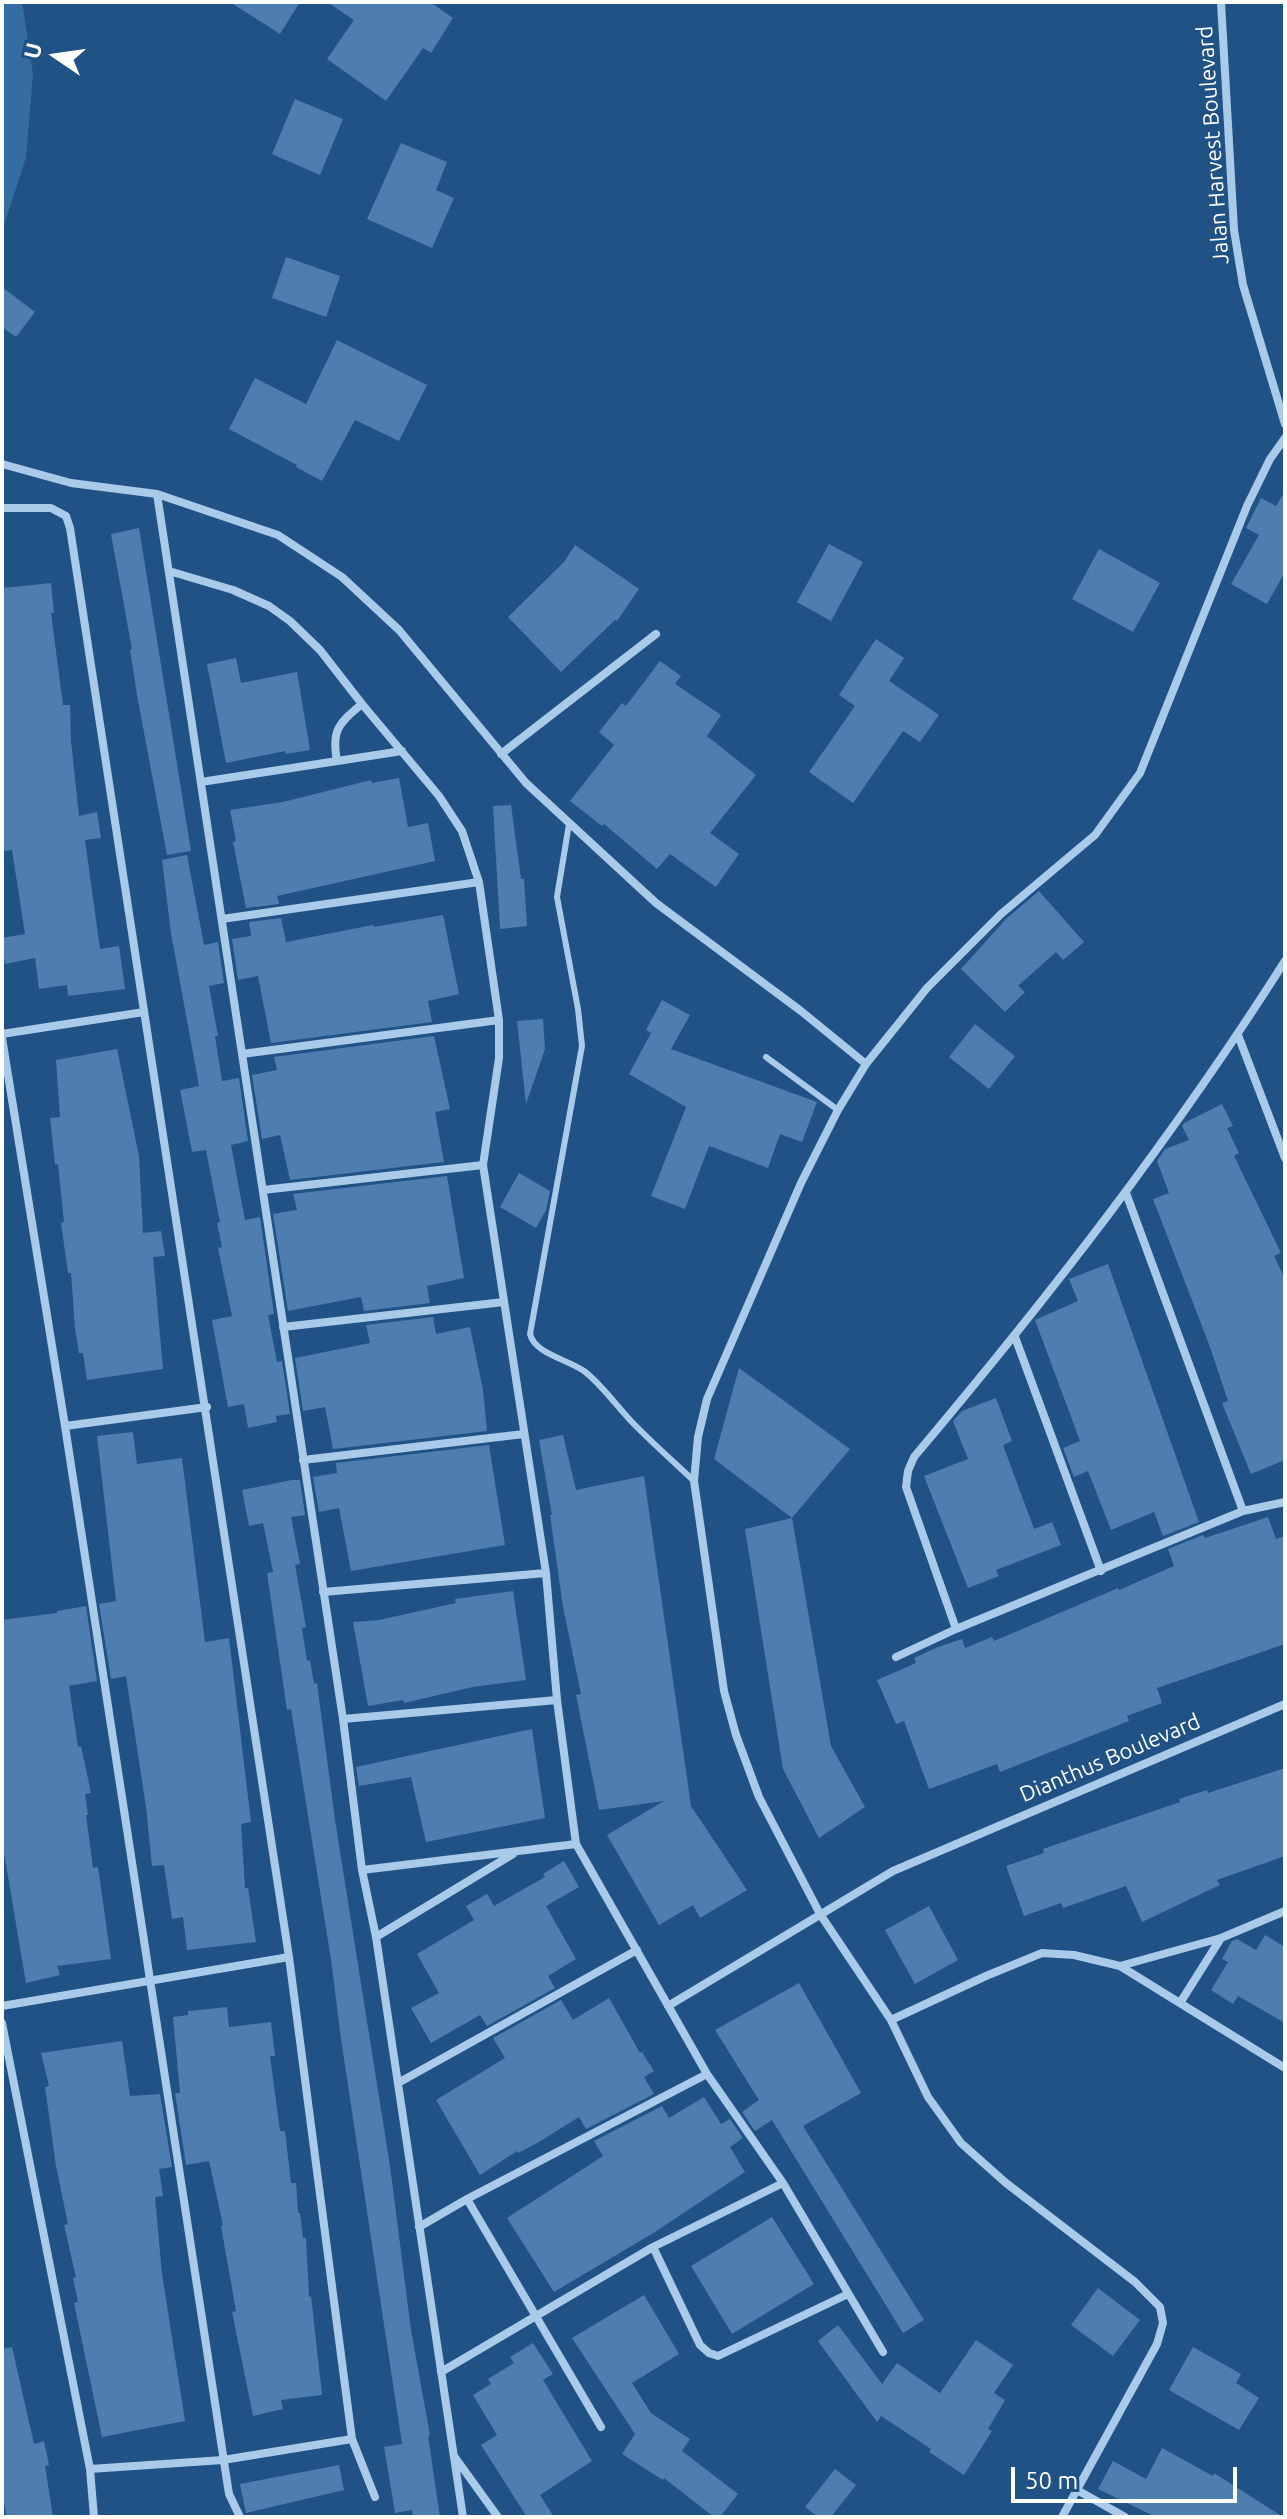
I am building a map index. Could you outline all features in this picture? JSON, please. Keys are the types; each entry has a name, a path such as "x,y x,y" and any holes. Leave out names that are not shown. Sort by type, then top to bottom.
{"street":[{"name":"Jalan Harvest Boulevard","path":"1221,2 1234,230 1243,285 1285,424"},
{"path":"1062,2517 1157,2344 1163,2323 1160,2307 1135,2282 1006,2183 961,2143 928,2097 891,2020 820,1914 759,1797 736,1735 724,1691 694,1481 698,1437 707,1399 801,1183 838,1110 866,1064 927,988 1001,914 1095,835 1140,773 1247,506 1270,459 1285,438"},
{"path":"2,464 71,483 157,494 278,535 342,577 399,630 526,783 569,824 656,903 801,1011 866,1064"},
{"path":"157,494 343,1719 362,1870 376,1937 463,2517"},
{"path":"2,508 51,508 66,516 70,528 289,1957 352,2439 375,2497"},
{"path":"169,571 233,590 269,606 320,650 439,796 462,831 479,882 489,969 499,1020 499,1058 483,1165 546,1573 557,1700 576,1844 707,2074 783,2183 883,2352"},
{"path":"501,754 656,634"},
{"path":"337,761 334,745 339,723 362,704"},
{"path":"201,782 402,751"},
{"path":"222,919 479,882"},
{"path":"956,1629 906,1487 914,1457 1015,1337 1126,1193 1238,1035 1285,961"},
{"path":"144,1012 2,1036 65,1426 223,2460 229,2494 240,2517"},
{"path":"242,1054 499,1020"},
{"path":"1238,1035 1285,1158"},
{"path":"263,1190 483,1165"},
{"path":"1126,1193 1243,1511"},
{"path":"283,1327 504,1302"},
{"path":"1015,1337 1101,1571"},
{"path":"65,1426 207,1407"},
{"path":"303,1460 524,1434"},
{"path":"896,1657 956,1629 1243,1511 1285,1502"},
{"path":"323,1592 546,1573"},
{"path":"343,1719 557,1700"},
{"name":"Dianthus Boulevard","path":"668,2006 893,1871 1285,1704"},
{"path":"362,1870 576,1844"},
{"path":"376,1937 517,1852"},
{"path":"1120,1966 1221,1938 1285,1911"},
{"path":"1180,2003 1221,1938"},
{"path":"398,2083 637,1950"},
{"path":"891,2020 1042,1953 1074,1955 1120,1966 1285,2067"},
{"path":"2,2006 289,1957"},
{"path":"2,2023 90,2469 94,2517"},
{"path":"419,2227 707,2074"},
{"path":"441,2372 653,2247 783,2183"},
{"path":"467,2199 601,2427"},
{"path":"653,2247 700,2345 718,2356 848,2294"},
{"path":"90,2469 223,2460 352,2439"},
{"path":"454,2454 498,2517"},
{"path":"1077,2490 1125,2517"}],"lane":[{"path":"569,824 557,897 582,1046 530,1334 537,1347 585,1372 694,1481"},
{"path":"766,1057 838,1110"}],"shaded area":[{"path":"2,2 22,2 33,74 26,158 2,231"}],"building":[{"path":"230,2 300,2 280,34"},
{"path":"327,2 430,2 453,18 431,53 423,48 386,101 327,59 354,20"},
{"path":"295,99 343,119 320,175 272,154"},
{"path":"401,143 447,162 436,190 454,198 432,248 367,219"},
{"path":"286,257 340,276 326,317 272,298"},
{"path":"2,287 35,312 16,337 2,327"},
{"path":"337,340 427,385 399,441 355,420 322,481 229,429 255,378 306,404"},
{"path":"1285,491 1285,572 1267,604 1231,584 1259,535 1246,528 1261,498 1276,506"},
{"path":"139,528 191,851 167,855 111,534"},
{"path":"829,544 863,562 831,621 797,602"},
{"path":"575,545 639,589 617,621 561,672 508,617 564,562"},
{"path":"1099,549 1160,583 1133,632 1072,599"},
{"path":"51,583 54,613 51,613 63,705 70,705 79,816 97,812 101,838 85,840 100,949 119,946 125,989 68,996 67,985 39,989 35,958 5,964 2,945 2,938 25,934 12,850 2,851 2,588"},
{"path":"876,639 904,658 889,681 939,715 920,742 903,731 853,803 809,772 855,706 839,695"},
{"path":"236,658 241,683 297,672 310,750 286,754 285,751 226,763 207,664"},
{"path":"660,661 681,676 675,684 721,715 707,736 756,775 710,833 739,854 716,887 670,854 657,869 604,824 602,826 570,801 614,745 599,732 622,703 626,706"},
{"path":"399,778 408,827 428,823 435,861 277,896 279,904 246,908 230,810 283,802 371,780 372,783"},
{"path":"511,805 521,879 524,879 527,926 500,929 493,806"},
{"path":"187,855 204,945 218,942 224,983 209,986 218,1036 215,1036 222,1081 239,1078 248,1141 231,1145 245,1220 260,1217 274,1314 268,1315 277,1362 282,1361 290,1414 276,1416 277,1422 248,1428 244,1404 228,1407 212,1320 232,1316 218,1248 222,1247 217,1223 220,1222 206,1150 192,1152 180,1090 199,1086 171,933 162,860"},
{"path":"1039,891 1084,942 1063,960 1056,952 1018,986 1025,992 1005,1012 961,969 1006,919"},
{"path":"443,915 459,994 428,1001 432,1022 271,1043 258,976 238,980 232,939 251,936 249,922 281,918 286,942"},
{"path":"662,1000 690,1015 671,1049 817,1102 802,1142 780,1134 768,1168 709,1146 685,1209 651,1196 686,1107 629,1074 651,1033 646,1030"},
{"path":"543,1019 545,1049 526,1104 517,1021"},
{"path":"975,1024 1015,1056 989,1089 949,1057"},
{"path":"434,1036 450,1109 435,1112 444,1162 290,1180 280,1135 262,1139 252,1075 277,1070 274,1057"},
{"path":"117,1049 139,1156 143,1233 161,1231 165,1256 153,1257 163,1369 87,1380 75,1328 71,1273 68,1273 61,1223 64,1222 58,1164 55,1165 50,1118 60,1117 56,1060"},
{"path":"1222,1104 1233,1126 1227,1128 1239,1153 1234,1156 1281,1253 1274,1256 1285,1279 1285,1460 1251,1474 1222,1403 1228,1401 1210,1347 1153,1199 1169,1193 1157,1161 1165,1149 1189,1140 1182,1126 1184,1123"},
{"path":"519,1173 550,1191 546,1210 536,1228 500,1207"},
{"path":"447,1176 464,1278 427,1286 430,1303 364,1311 361,1297 288,1311 273,1214 297,1210 293,1194"},
{"path":"1108,1264 1199,1522 1163,1536 1154,1512 1111,1530 1088,1471 1074,1477 1063,1448 1080,1441 1035,1320 1078,1301 1069,1279"},
{"path":"433,1317 436,1334 470,1327 483,1390 487,1431 333,1449 325,1407 303,1411 295,1358 370,1343 366,1325"},
{"path":"739,1368 850,1449 792,1518 714,1459"},
{"path":"996,1398 1012,1441 1003,1445 1034,1529 1052,1522 1061,1545 996,1570 999,1576 968,1588 924,1476 968,1459 953,1421 962,1411"},
{"path":"133,1432 137,1464 182,1458 205,1642 229,1638 251,1822 241,1824 245,1888 248,1888 256,1942 187,1950 183,1917 172,1919 164,1865 152,1866 126,1676 111,1679 99,1604 116,1601 97,1436"},
{"path":"563,1435 576,1490 644,1476 691,1806 747,1890 700,1918 693,1905 659,1925 607,1835 664,1801 599,1810 576,1695 581,1694 563,1607 539,1440"},
{"path":"489,1445 505,1545 351,1571 339,1508 319,1512 313,1477 337,1473 336,1463"},
{"path":"300,1480 305,1515 291,1517 300,1564 295,1565 306,1627 302,1628 307,1661 310,1660 314,1684 317,1683 440,2517 413,2517 412,2510 395,2513 384,2447 402,2444 332,1966 291,1709 287,1710 267,1573 273,1572 263,1523 249,1526 242,1490"},
{"path":"1268,1517 1276,1539 1285,1536 1285,1644 1157,1688 1162,1703 1127,1716 1129,1721 1000,1772 997,1764 929,1789 904,1721 896,1724 877,1680 916,1663 914,1658 938,1647 962,1639 965,1648 992,1637 994,1641 1119,1590 1174,1566 1168,1549 1203,1535 1205,1538"},
{"path":"792,1518 831,1746 865,1807 819,1838 783,1769 745,1529"},
{"path":"513,1591 526,1680 473,1687 404,1703 403,1700 368,1706 353,1622 379,1620 456,1603 455,1599"},
{"path":"86,1606 97,1681 69,1686 78,1747 81,1746 91,1793 85,1794 86,1815 93,1868 98,1867 111,1959 57,1966 60,1975 26,1983 2,1841 2,1620"},
{"path":"532,1729 545,1818 426,1842 411,1777 359,1786 356,1767"},
{"path":"1285,1768 1285,1856 1217,1880 1220,1885 1142,1922 1126,1886 1063,1908 1061,1903 1024,1916 1006,1866 1044,1853 1043,1849 1180,1802 1179,1799"},
{"path":"564,1861 579,1887 546,1906 576,1959 548,1976 555,1988 487,2026 480,2015 431,2043 411,2008 439,1993 417,1954 474,1920 466,1906 487,1894 494,1906 545,1877 543,1874"},
{"path":"929,1906 958,1960 915,1984 885,1930"},
{"path":"1265,1935 1285,1947 1285,2023 1238,1996 1233,2004 1211,1990 1228,1962 1222,1959 1232,1941 1237,1939 1256,1950"},
{"path":"799,1983 861,2093 803,2126 924,2320 903,2333 772,2120 755,2131 742,2112 759,2100 715,2030"},
{"path":"609,1998 640,2053 654,2071 644,2077 654,2094 586,2129 579,2117 480,2175 436,2100 505,2058 493,2038 561,2000 573,2020"},
{"path":"227,2007 229,2027 271,2022 275,2056 270,2056 280,2131 285,2131 291,2183 296,2183 298,2213 303,2238 306,2238 309,2297 322,2395 281,2400 283,2409 253,2416 232,2312 236,2311 223,2225 209,2161 186,2165 175,2093 180,2093 173,2017 188,2015 188,2011"},
{"path":"122,2041 130,2096 160,2094 172,2167 159,2169 163,2196 155,2197 162,2274 185,2421 102,2437 74,2303 78,2302 73,2278 76,2277 64,2225 68,2224 56,2166 45,2087 49,2086 41,2053"},
{"path":"704,2097 721,2124 730,2119 743,2138 730,2147 745,2172 655,2232 554,2292 507,2218 603,2156 594,2141 662,2106 669,2118"},
{"path":"772,2217 814,2284 732,2334 691,2266"},
{"path":"1098,2288 1140,2320 1113,2356 1071,2325"},
{"path":"644,2295 679,2354 632,2383 651,2413 690,2439 682,2451 738,2494 720,2517 714,2517 664,2478 622,2454 635,2434 572,2338"},
{"path":"838,2325 882,2384 897,2363 940,2393 976,2340 1013,2365 994,2393 1005,2400 988,2429 992,2431 964,2475 881,2416 877,2422 818,2341"},
{"path":"533,2343 553,2374 543,2380 592,2461 540,2495 554,2517 527,2517 481,2445 497,2435 473,2395 491,2384 488,2379 514,2363 510,2357"},
{"path":"12,2347 34,2444 44,2441 53,2517 7,2517 2,2494 2,2349"},
{"path":"1193,2347 1241,2374 1236,2383 1259,2398 1239,2430 1169,2390"},
{"path":"1162,2448 1213,2476 1214,2473 1283,2517 1156,2517 1098,2489 1113,2461 1146,2479"},
{"path":"339,2465 344,2490 246,2513 240,2484"},
{"path":"835,2469 856,2485 831,2517 818,2517 805,2507"}]}
